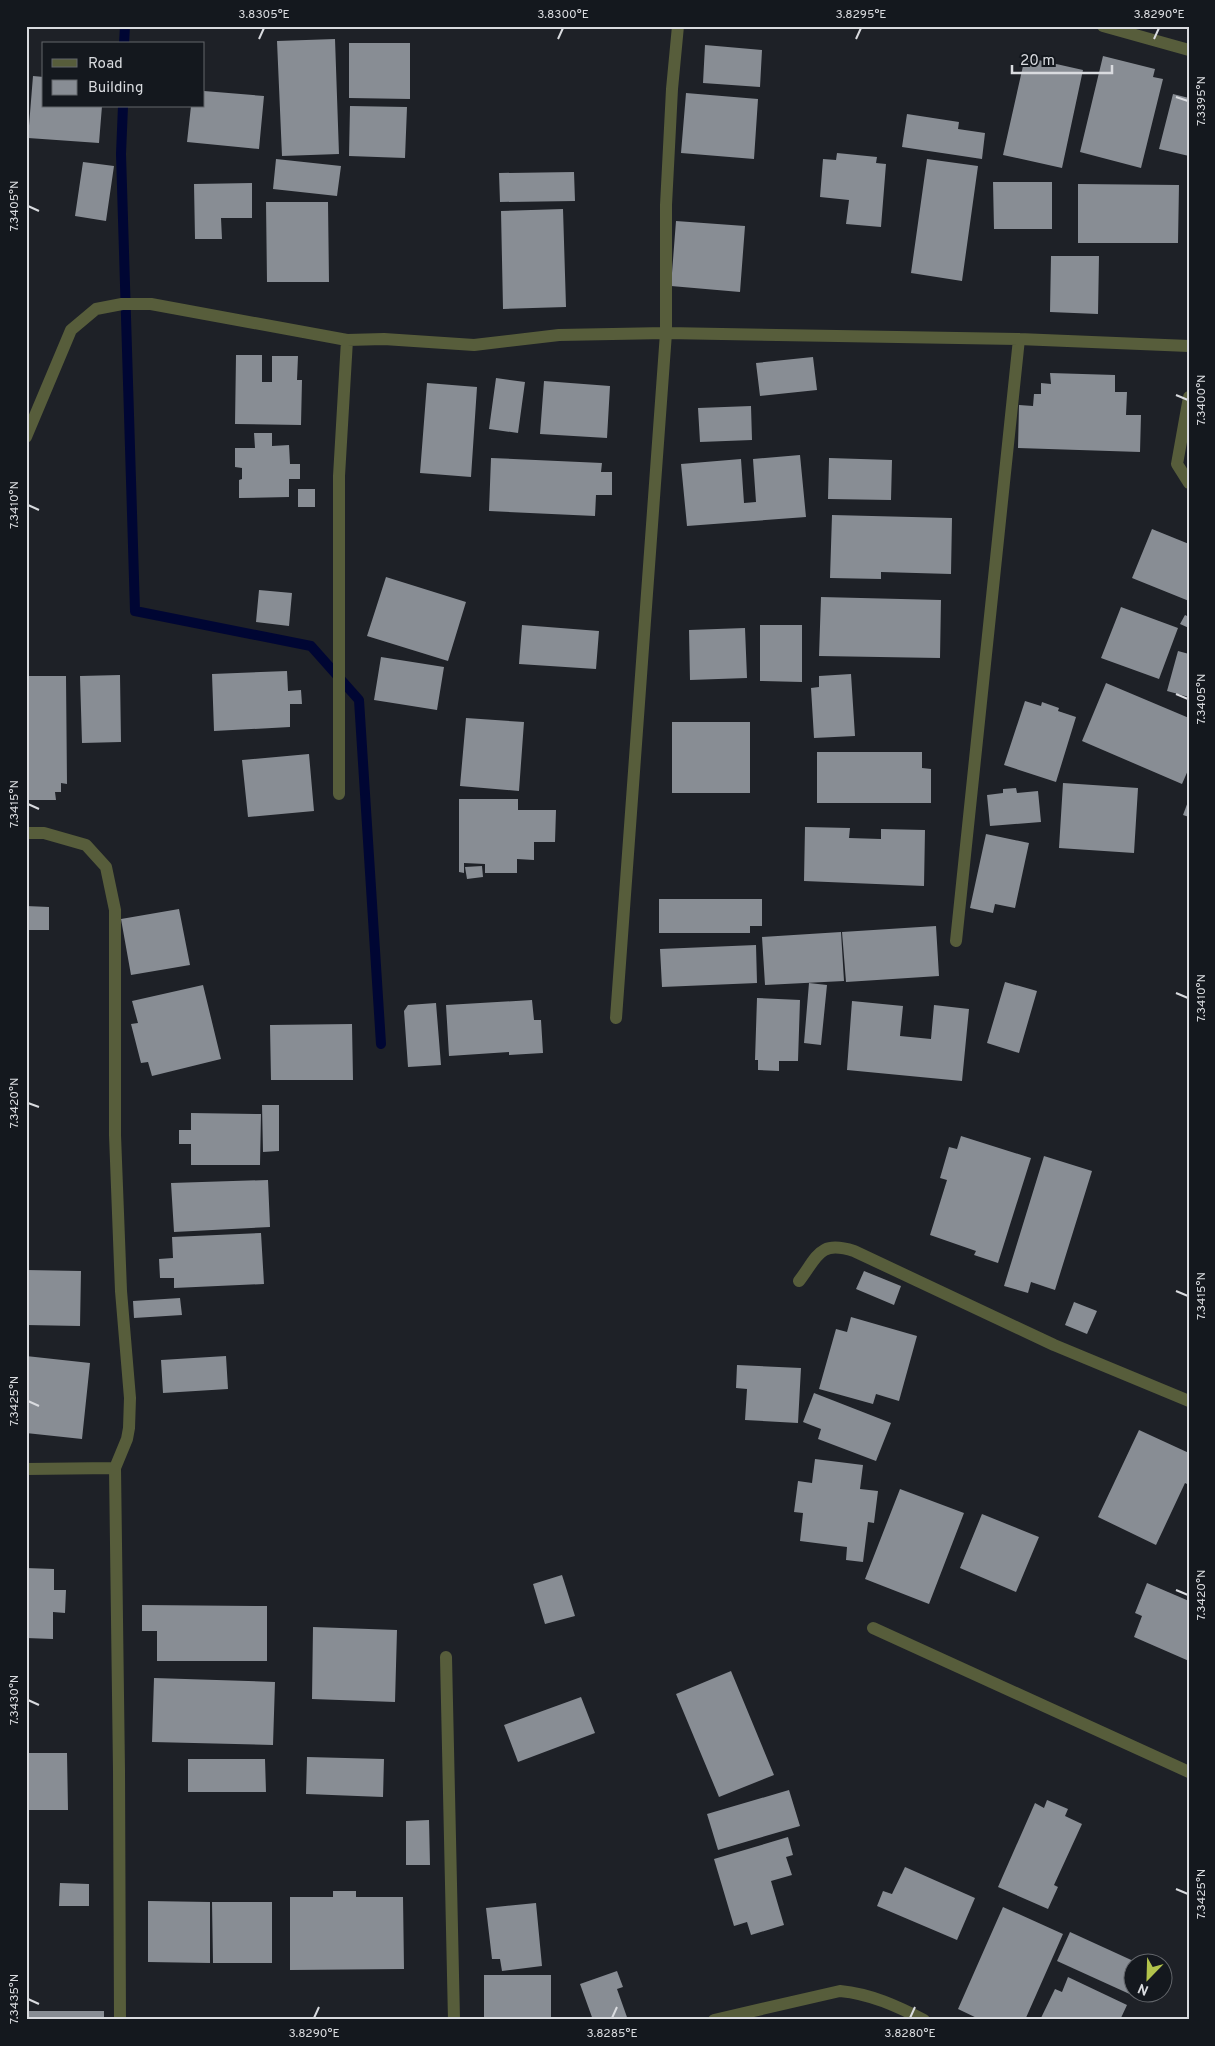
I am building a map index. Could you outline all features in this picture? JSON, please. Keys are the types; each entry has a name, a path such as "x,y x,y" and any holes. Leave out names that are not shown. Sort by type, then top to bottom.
{"street":[{"path":"616,1018 666,333 666,205 672,89 678,26"},
{"path":"1102,26 1189,50"},
{"path":"26,437 71,330 96,309 122,304 151,304 347,340 384,339 474,345 559,335 666,333 1018,339 1189,346"},
{"path":"956,941 1018,339"},
{"path":"339,794 340,476 347,340"},
{"path":"1189,397 1177,464 1189,483"},
{"path":"26,833 44,833 86,845 106,867 115,910 115,1135 121,1292 130,1398 127,1439 115,1468 120,2020"},
{"path":"799,1281 822,1250 837,1246 854,1252 1054,1345 1189,1401"},
{"path":"26,1469 115,1468"},
{"path":"873,1628 1189,1772"},
{"path":"446,1657 454,2020"},
{"path":"714,2020 840,1991 860,1993 893,2004 924,2020"}],"building":[{"path":"335,39 339,154 282,156 277,41"},
{"path":"349,43 410,43 410,99 349,98"},
{"path":"705,45 762,50 760,87 703,83"},
{"path":"1103,56 1155,69 1153,77 1163,79 1141,168 1080,152"},
{"path":"1025,57 1083,70 1062,168 1003,155"},
{"path":"33,76 42,77 42,108 102,108 99,143 28,138"},
{"path":"205,91 264,96 259,149 187,142 191,108 205,108"},
{"path":"686,93 758,99 754,159 681,153"},
{"path":"1173,94 1189,98 1189,156 1159,149"},
{"path":"350,106 407,107 405,158 349,156"},
{"path":"907,114 959,122 958,129 985,133 982,159 902,147"},
{"path":"837,153 877,157 876,163 886,164 881,227 846,224 849,200 820,197 823,159 836,160"},
{"path":"276,159 341,166 337,196 273,189"},
{"path":"927,159 978,166 962,281 911,273"},
{"path":"83,162 114,166 106,221 75,216"},
{"path":"574,172 575,201 500,202 499,173"},
{"path":"993,182 1052,182 1052,229 994,229"},
{"path":"252,183 252,218 221,218 222,239 195,239 194,184"},
{"path":"1078,184 1179,185 1178,243 1078,243"},
{"path":"266,202 328,202 329,282 267,282"},
{"path":"563,209 566,307 503,309 501,211"},
{"path":"676,221 745,226 740,292 671,286"},
{"path":"1051,256 1099,256 1098,314 1050,312"},
{"path":"236,355 262,355 262,382 272,382 272,356 298,356 297,380 302,380 301,425 235,424"},
{"path":"813,357 817,390 760,396 756,363"},
{"path":"1050,373 1115,375 1115,392 1127,392 1126,415 1141,415 1140,452 1018,448 1019,405 1033,406 1034,394 1041,394 1041,383 1051,384"},
{"path":"496,378 525,382 518,433 489,429"},
{"path":"544,381 610,386 607,438 540,434"},
{"path":"427,383 477,387 471,477 420,473"},
{"path":"751,406 752,440 700,442 698,408"},
{"path":"254,433 272,433 272,446 289,445 290,464 300,464 300,479 289,479 289,497 239,498 239,480 242,479 242,468 235,467 235,448 255,448"},
{"path":"800,455 806,517 687,526 681,464 741,459 744,503 756,502 753,459"},
{"path":"491,458 602,463 601,472 612,472 612,495 596,495 595,516 489,511"},
{"path":"829,458 892,460 891,500 828,499"},
{"path":"298,489 315,489 315,507 298,507"},
{"path":"832,515 952,518 951,574 881,572 881,579 830,578"},
{"path":"1152,529 1189,544 1189,601 1132,578"},
{"path":"386,577 466,602 448,661 367,636"},
{"path":"259,590 292,593 289,626 256,622"},
{"path":"821,597 941,600 940,658 819,656"},
{"path":"1121,607 1178,628 1159,679 1101,658"},
{"path":"1185,615 1189,617 1189,628 1180,624"},
{"path":"522,625 599,631 596,669 519,664"},
{"path":"760,625 802,625 802,682 760,681"},
{"path":"745,628 747,678 690,680 689,630"},
{"path":"1178,651 1189,654 1189,697 1167,691"},
{"path":"381,657 444,667 437,710 374,700"},
{"path":"287,671 288,691 301,690 302,704 290,704 290,727 214,731 212,674"},
{"path":"851,674 855,736 814,738 811,688 819,687 819,676"},
{"path":"120,675 121,742 82,743 80,676"},
{"path":"26,676 66,676 67,784 61,783 61,792 55,792 56,800 26,800"},
{"path":"1106,683 1189,718 1189,768 1182,784 1082,741"},
{"path":"1025,701 1041,706 1042,702 1059,708 1058,711 1076,717 1056,782 1004,765"},
{"path":"466,718 524,722 519,791 460,786"},
{"path":"672,722 750,722 750,793 672,793"},
{"path":"817,752 922,752 922,768 931,769 931,803 817,803"},
{"path":"309,754 314,811 248,817 242,760"},
{"path":"1063,783 1138,788 1134,853 1059,848"},
{"path":"1016,788 1017,793 1038,791 1041,822 990,826 987,795 1003,793 1003,789"},
{"path":"459,799 518,799 518,810 556,810 555,842 534,842 534,860 517,859 517,873 485,873 485,864 464,863 464,873 459,872"},
{"path":"1189,799 1189,817 1183,815"},
{"path":"805,827 850,828 849,838 881,839 881,829 925,830 924,886 804,881"},
{"path":"986,834 1029,843 1015,908 995,904 993,913 970,908"},
{"path":"482,866 483,877 467,879 465,867"},
{"path":"659,899 762,899 762,926 750,926 750,933 659,933"},
{"path":"26,906 49,907 49,930 26,930"},
{"path":"179,909 190,965 131,975 121,919"},
{"path":"936,926 939,976 846,982 842,932"},
{"path":"841,932 844,981 765,985 762,937"},
{"path":"756,945 757,983 662,987 660,949"},
{"path":"1005,982 1037,991 1019,1053 987,1043"},
{"path":"809,983 827,985 821,1045 804,1043"},
{"path":"203,985 221,1059 152,1076 148,1062 141,1063 131,1024 138,1023 132,1001"},
{"path":"757,998 800,1000 798,1061 779,1061 779,1071 758,1070 758,1060 755,1060"},
{"path":"532,1000 534,1020 541,1020 543,1053 509,1055 509,1052 449,1056 446,1005"},
{"path":"852,1001 903,1006 900,1036 931,1039 934,1005 969,1009 962,1081 847,1070"},
{"path":"436,1003 441,1065 408,1067 404,1011 408,1005"},
{"path":"352,1024 353,1080 271,1080 270,1025"},
{"path":"262,1105 279,1105 279,1151 263,1152"},
{"path":"191,1113 261,1114 260,1165 191,1165 191,1144 179,1144 179,1130 191,1130"},
{"path":"961,1136 1031,1158 998,1263 974,1255 976,1251 930,1235 947,1180 940,1178 949,1147 957,1149"},
{"path":"1044,1156 1092,1171 1055,1290 1031,1282 1028,1293 1004,1286"},
{"path":"268,1180 270,1227 174,1232 171,1183"},
{"path":"261,1233 264,1284 174,1288 174,1278 160,1278 159,1259 173,1258 172,1237"},
{"path":"26,1270 81,1271 80,1326 26,1325"},
{"path":"864,1271 901,1286 894,1305 856,1289"},
{"path":"180,1298 182,1315 134,1318 133,1301"},
{"path":"1074,1302 1097,1311 1087,1334 1065,1325"},
{"path":"851,1317 917,1336 899,1401 876,1394 873,1404 819,1389 836,1329 847,1332"},
{"path":"26,1356 90,1363 82,1439 26,1433"},
{"path":"226,1356 228,1389 163,1393 161,1360"},
{"path":"737,1365 801,1368 798,1423 745,1420 747,1389 736,1388"},
{"path":"814,1393 891,1423 876,1461 818,1439 821,1429 803,1422"},
{"path":"1139,1430 1189,1453 1189,1485 1185,1483 1156,1545 1098,1517"},
{"path":"815,1459 863,1465 860,1489 878,1491 874,1523 868,1522 863,1562 846,1560 847,1547 800,1541 803,1513 794,1512 798,1481 812,1483"},
{"path":"900,1489 964,1513 929,1604 865,1579"},
{"path":"982,1514 1039,1537 1016,1592 960,1568"},
{"path":"26,1568 54,1569 54,1590 66,1590 65,1613 53,1612 53,1639 26,1638"},
{"path":"562,1575 575,1616 545,1624 533,1584"},
{"path":"1147,1583 1189,1601 1189,1661 1134,1637 1142,1616 1135,1613"},
{"path":"142,1605 267,1606 267,1661 157,1661 157,1631 142,1631"},
{"path":"313,1627 397,1630 395,1702 312,1699"},
{"path":"731,1671 774,1775 719,1797 676,1694"},
{"path":"154,1678 275,1682 273,1745 152,1742"},
{"path":"581,1697 595,1733 518,1762 504,1725"},
{"path":"26,1753 67,1753 68,1810 26,1810"},
{"path":"307,1757 384,1759 383,1797 306,1794"},
{"path":"188,1759 265,1759 266,1792 188,1792"},
{"path":"789,1790 800,1826 718,1850 707,1814"},
{"path":"1047,1800 1068,1809 1065,1816 1082,1824 1054,1885 1058,1887 1048,1909 998,1887 1035,1803 1044,1808"},
{"path":"429,1820 430,1865 406,1865 406,1821"},
{"path":"788,1837 793,1855 786,1857 792,1875 771,1881 784,1925 751,1935 747,1922 734,1926 714,1859"},
{"path":"905,1867 975,1898 957,1940 877,1906 883,1891 892,1894"},
{"path":"60,1883 89,1884 89,1906 59,1906"},
{"path":"333,1891 356,1891 356,1897 403,1897 404,1969 290,1970 290,1897 333,1897"},
{"path":"148,1901 210,1902 210,1963 148,1962"},
{"path":"212,1902 272,1902 272,1963 213,1963"},
{"path":"536,1903 542,1966 502,1971 500,1959 492,1959 486,1908"},
{"path":"1003,1907 1063,1934 1025,2020 981,2020 958,2009"},
{"path":"1070,1932 1122,1956 1122,1991 1057,1961"},
{"path":"617,1971 623,1987 617,1989 628,2020 593,2020 580,1984"},
{"path":"484,1975 551,1975 551,2020 484,2020"},
{"path":"1068,1977 1127,2005 1120,2020 1040,2020 1055,1989 1062,1992"},
{"path":"26,2011 104,2011 104,2020 26,2020"}],"waterway":[{"path":"124,42 125,26"},
{"path":"123,108 121,154 135,611 311,646 359,700 381,1044"}]}
